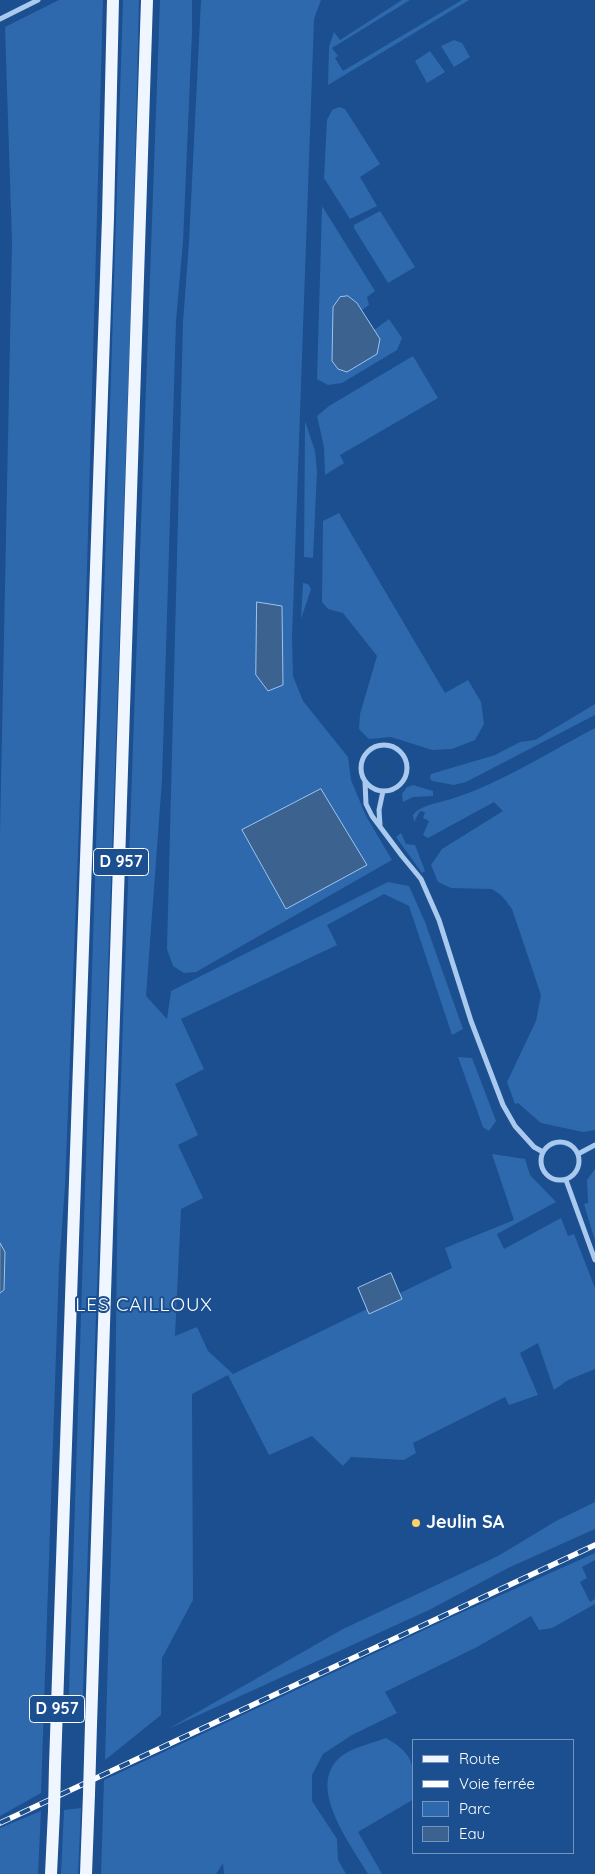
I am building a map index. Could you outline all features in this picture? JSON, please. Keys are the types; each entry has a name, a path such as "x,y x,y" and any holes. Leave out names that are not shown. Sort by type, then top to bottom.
{"main road":[{"name":"D 957","path":"51,1874 108,218 113,0"},
{"name":"D 957","path":"86,1874 147,0"}],"street":[{"path":"0,19 38,0"},
{"path":"365,782 370,787 383,791 394,789 400,784 406,771 403,756 392,747 376,747 366,755 361,765 365,782 366,804 402,856 422,879 503,1105 520,1132 543,1152"},
{"path":"380,825 379,810 383,791"},
{"path":"558,1142 570,1145 578,1154 576,1172 566,1180 554,1180 545,1173 541,1163 543,1152 552,1143 558,1142"},
{"path":"578,1154 595,1145"},
{"path":"566,1180 595,1260"}],"green space":[{"path":"59,0 103,0 82,746 65,1187 59,1266 41,1793 0,1816 0,1293 4,1290 5,1252 0,1243 0,832 12,242 5,27"},
{"path":"123,0 139,0 133,245 82,1719 68,1722"},
{"path":"160,0 192,0 192,33 183,242 176,321 162,780 146,996 167,1019 171,991 388,882 409,886 425,922 463,1029 452,1035 409,906 384,894 327,925 337,945 181,1019 204,1069 175,1084 198,1135 178,1145 203,1198 181,1209 175,1336 197,1327 208,1351 233,1374 367,1309 369,1313 402,1299 400,1293 452,1268 445,1248 514,1220 492,1154 525,1159 530,1175 556,1202 497,1234 504,1249 561,1218 568,1236 574,1234 595,1288 595,1369 568,1380 554,1390 538,1343 520,1353 538,1395 509,1405 505,1397 413,1443 416,1453 404,1460 351,1457 343,1466 312,1436 269,1455 228,1375 192,1394 193,1600 162,1658 161,1715 105,1760 115,1415 118,1160"},
{"path":"201,0 321,0 314,19 292,638 293,676 303,701 348,757 351,780 366,816 392,860 196,972 184,973 173,966 167,949 183,322 189,242"},
{"path":"402,0 410,0 332,48 338,56 335,58 343,71 462,0 469,0 328,85 329,47 334,32 340,40"},
{"path":"454,40 462,43 470,57 454,67 441,46"},
{"path":"430,51 445,72 427,83 415,61"},
{"path":"339,107 345,109 380,164 360,177 377,206 350,219 324,178 327,120 332,110"},
{"path":"322,206 375,291 367,297 369,305 362,310 348,296 380,339 374,330 389,319 402,338 397,350 342,383 328,385 317,379"},
{"path":"380,211 415,267 388,283 354,228 354,225"},
{"path":"413,356 438,398 340,455 344,463 325,475 324,447 317,416 329,406"},
{"path":"305,421 315,451 317,472 313,558 304,557"},
{"path":"339,513 445,693 468,680 481,702 484,724 475,740 452,749 432,750 391,737 369,739 359,729 360,714 377,656 343,613 328,609 322,602 323,521"},
{"path":"303,583 308,584 311,589 301,619"},
{"path":"595,704 595,715 466,782 454,785 432,781 430,778 431,774 495,755 520,742 535,740"},
{"path":"595,728 595,1130 583,1132 541,1123 518,1103 515,1104 507,1082 536,1021 541,995 512,909 502,896 492,889 451,888 438,882 431,865 442,849 503,811 494,802 428,838 423,835 429,821 423,818 425,812 420,811 414,822 413,815 421,808 472,792 490,784"},
{"path":"413,785 433,791 433,796 413,797 403,802 402,794 407,787"},
{"path":"401,833 406,844 415,845 425,871 422,873 396,837"},
{"path":"458,1057 472,1058 496,1121 489,1131 483,1127"},
{"path":"595,1169 595,1241 584,1204 588,1203 587,1180"},
{"path":"595,1502 595,1529 508,1568 429,1610 168,1729 343,1629 498,1556 556,1521"},
{"path":"595,1553 595,1560 582,1567 587,1578 580,1582 590,1602 595,1599 595,1604 552,1628 539,1630 531,1616 477,1647 385,1692 397,1713 352,1735 323,1754 312,1775 312,1801 337,1839 338,1860 346,1874 224,1874 223,1863 216,1874 101,1874 104,1780 454,1616"},
{"path":"386,1738 403,1750 408,1756 412,1766 412,1800 358,1832 382,1874 368,1874 342,1831 329,1797 328,1782 332,1767 343,1755 358,1747"},
{"path":"81,1808 78,1874 61,1874 64,1810"},
{"path":"41,1811 38,1874 0,1874 0,1828"}],"water":[{"path":"348,296 357,303 380,339 377,354 347,372 338,369 332,361 333,307 340,297"},
{"path":"257,602 282,606 283,685 268,691 256,675"},
{"path":"321,789 367,865 286,909 242,830"},
{"path":"0,1243 5,1252 4,1290 0,1293"},
{"path":"391,1273 402,1299 369,1314 358,1288"}],"railway":[{"path":"0,1823 595,1545"}],"place":[{"name":"Jeulin SA","path":"416,1523"}],"district":[{"name":"LES CAILLOUX","path":"144,1305"}]}
